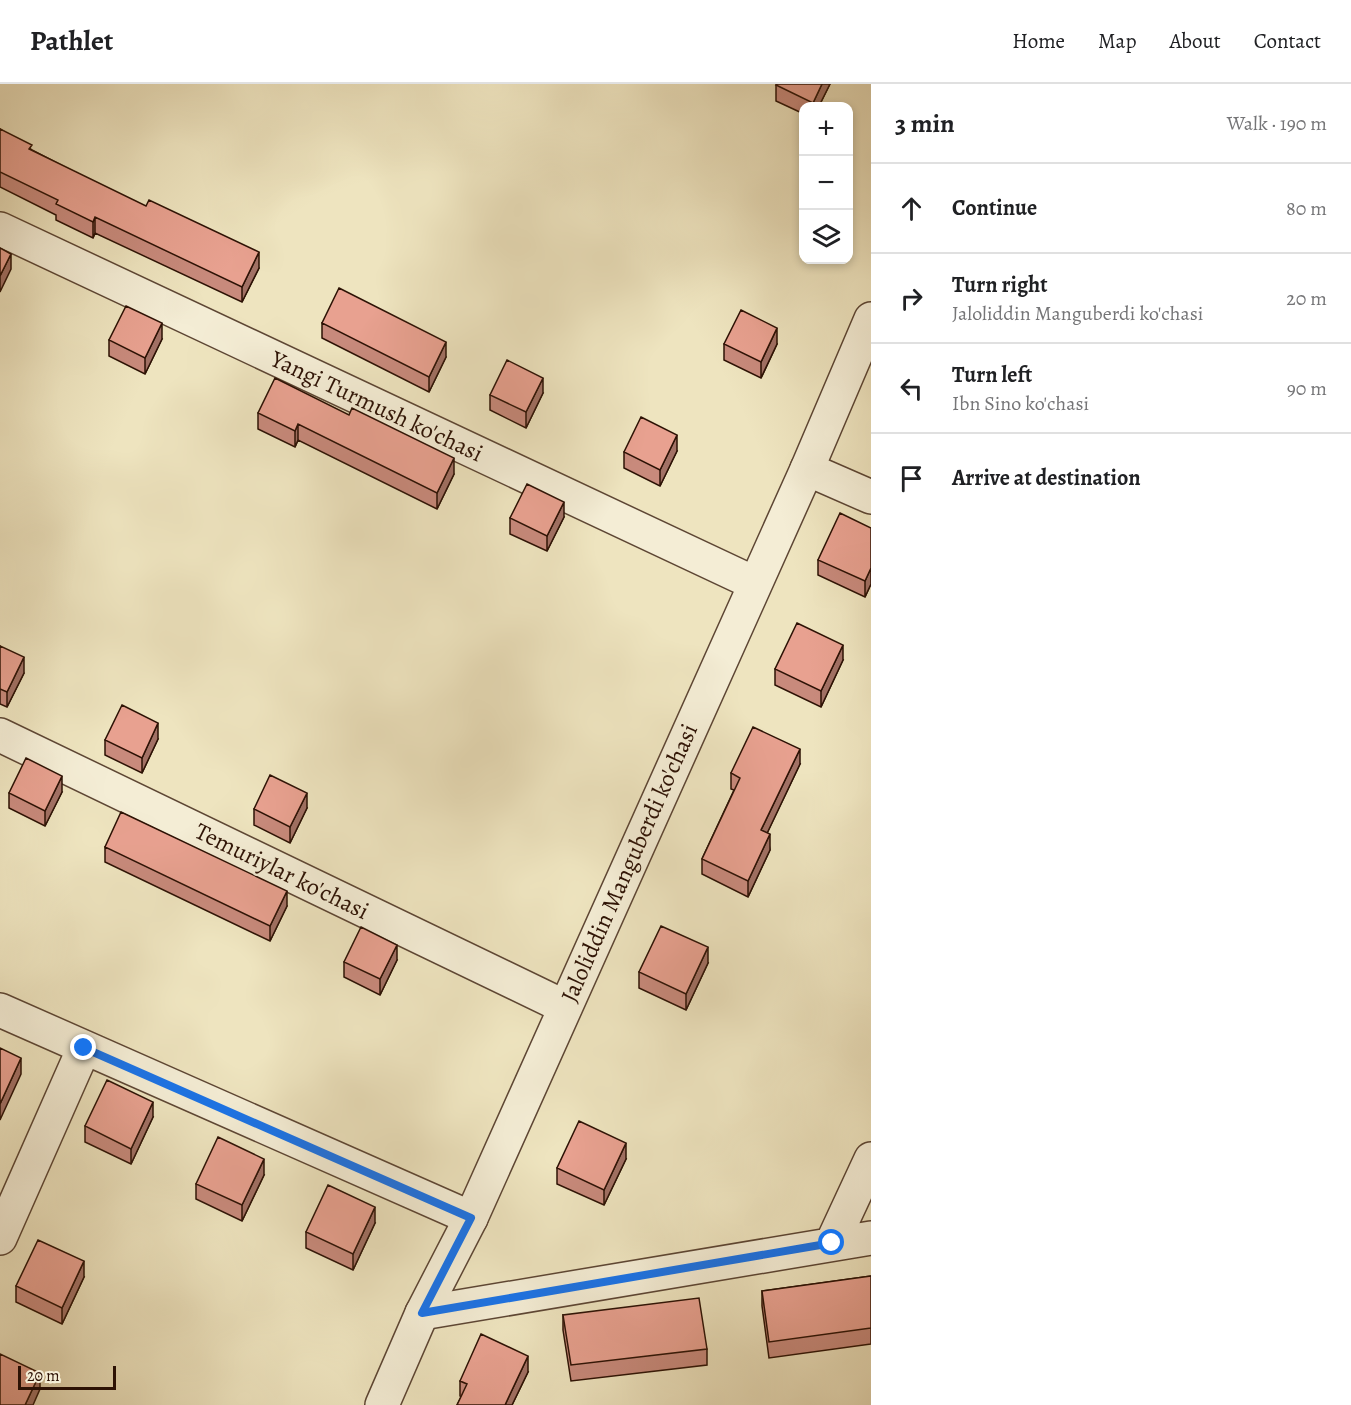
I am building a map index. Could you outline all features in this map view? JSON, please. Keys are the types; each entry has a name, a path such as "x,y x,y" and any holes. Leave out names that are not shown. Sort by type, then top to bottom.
{"street":[{"name":"Yangi Turmush ko'chasi","path":"0,230 754,583"},
{"name":"Jaloliddin Manguberdi ko'chasi","path":"382,1405 422,1313 471,1218 807,469 871,319"},
{"path":"807,469 871,497"},
{"name":"Temuriylar ko'chasi","path":"0,735 565,1007"},
{"path":"0,1010 471,1218"},
{"path":"0,1238 84,1048"},
{"path":"832,1243 871,1159"},
{"path":"422,1313 871,1238"}],"building":[{"path":"777,84 822,84 813,102"},
{"path":"0,129 32,145 29,149 146,206 149,200 259,252 242,287 95,217 93,222 56,204 58,200 0,172"},
{"path":"0,248 11,254 0,276"},
{"path":"339,288 446,342 429,377 322,323"},
{"path":"126,306 162,323 145,358 109,340"},
{"path":"741,310 777,328 761,362 724,344"},
{"path":"507,360 543,378 526,412 490,395"},
{"path":"275,378 349,415 352,408 454,458 437,493 298,424 295,431 258,413"},
{"path":"641,417 677,435 660,470 624,452"},
{"path":"527,484 564,502 547,536 510,518"},
{"path":"840,513 871,528 871,568 865,581 818,560"},
{"path":"797,623 843,645 821,691 775,669"},
{"path":"0,646 24,657 7,692 0,689"},
{"path":"122,705 158,723 142,758 105,740"},
{"path":"753,727 800,749 761,830 770,834 748,881 702,859 740,778 731,773"},
{"path":"26,758 62,776 45,811 9,793"},
{"path":"270,775 307,793 290,827 254,809"},
{"path":"121,812 287,891 270,926 105,847"},
{"path":"661,926 708,947 686,994 639,972"},
{"path":"361,927 397,945 380,979 344,962"},
{"path":"0,1048 21,1058 0,1104"},
{"path":"107,1080 153,1102 131,1149 85,1126"},
{"path":"579,1121 626,1143 604,1190 557,1168"},
{"path":"218,1137 264,1159 242,1205 196,1184"},
{"path":"328,1185 375,1207 353,1254 306,1232"},
{"path":"38,1240 84,1261 62,1308 16,1286"},
{"path":"871,1276 871,1328 769,1342 762,1291"},
{"path":"699,1298 707,1349 571,1365 563,1315"},
{"path":"481,1334 528,1356 505,1405 457,1405 467,1384 460,1381"},
{"path":"0,1354 40,1373 25,1405 0,1405"}],"route":[{"path":"84,1048 471,1218 422,1313 832,1243"}]}
